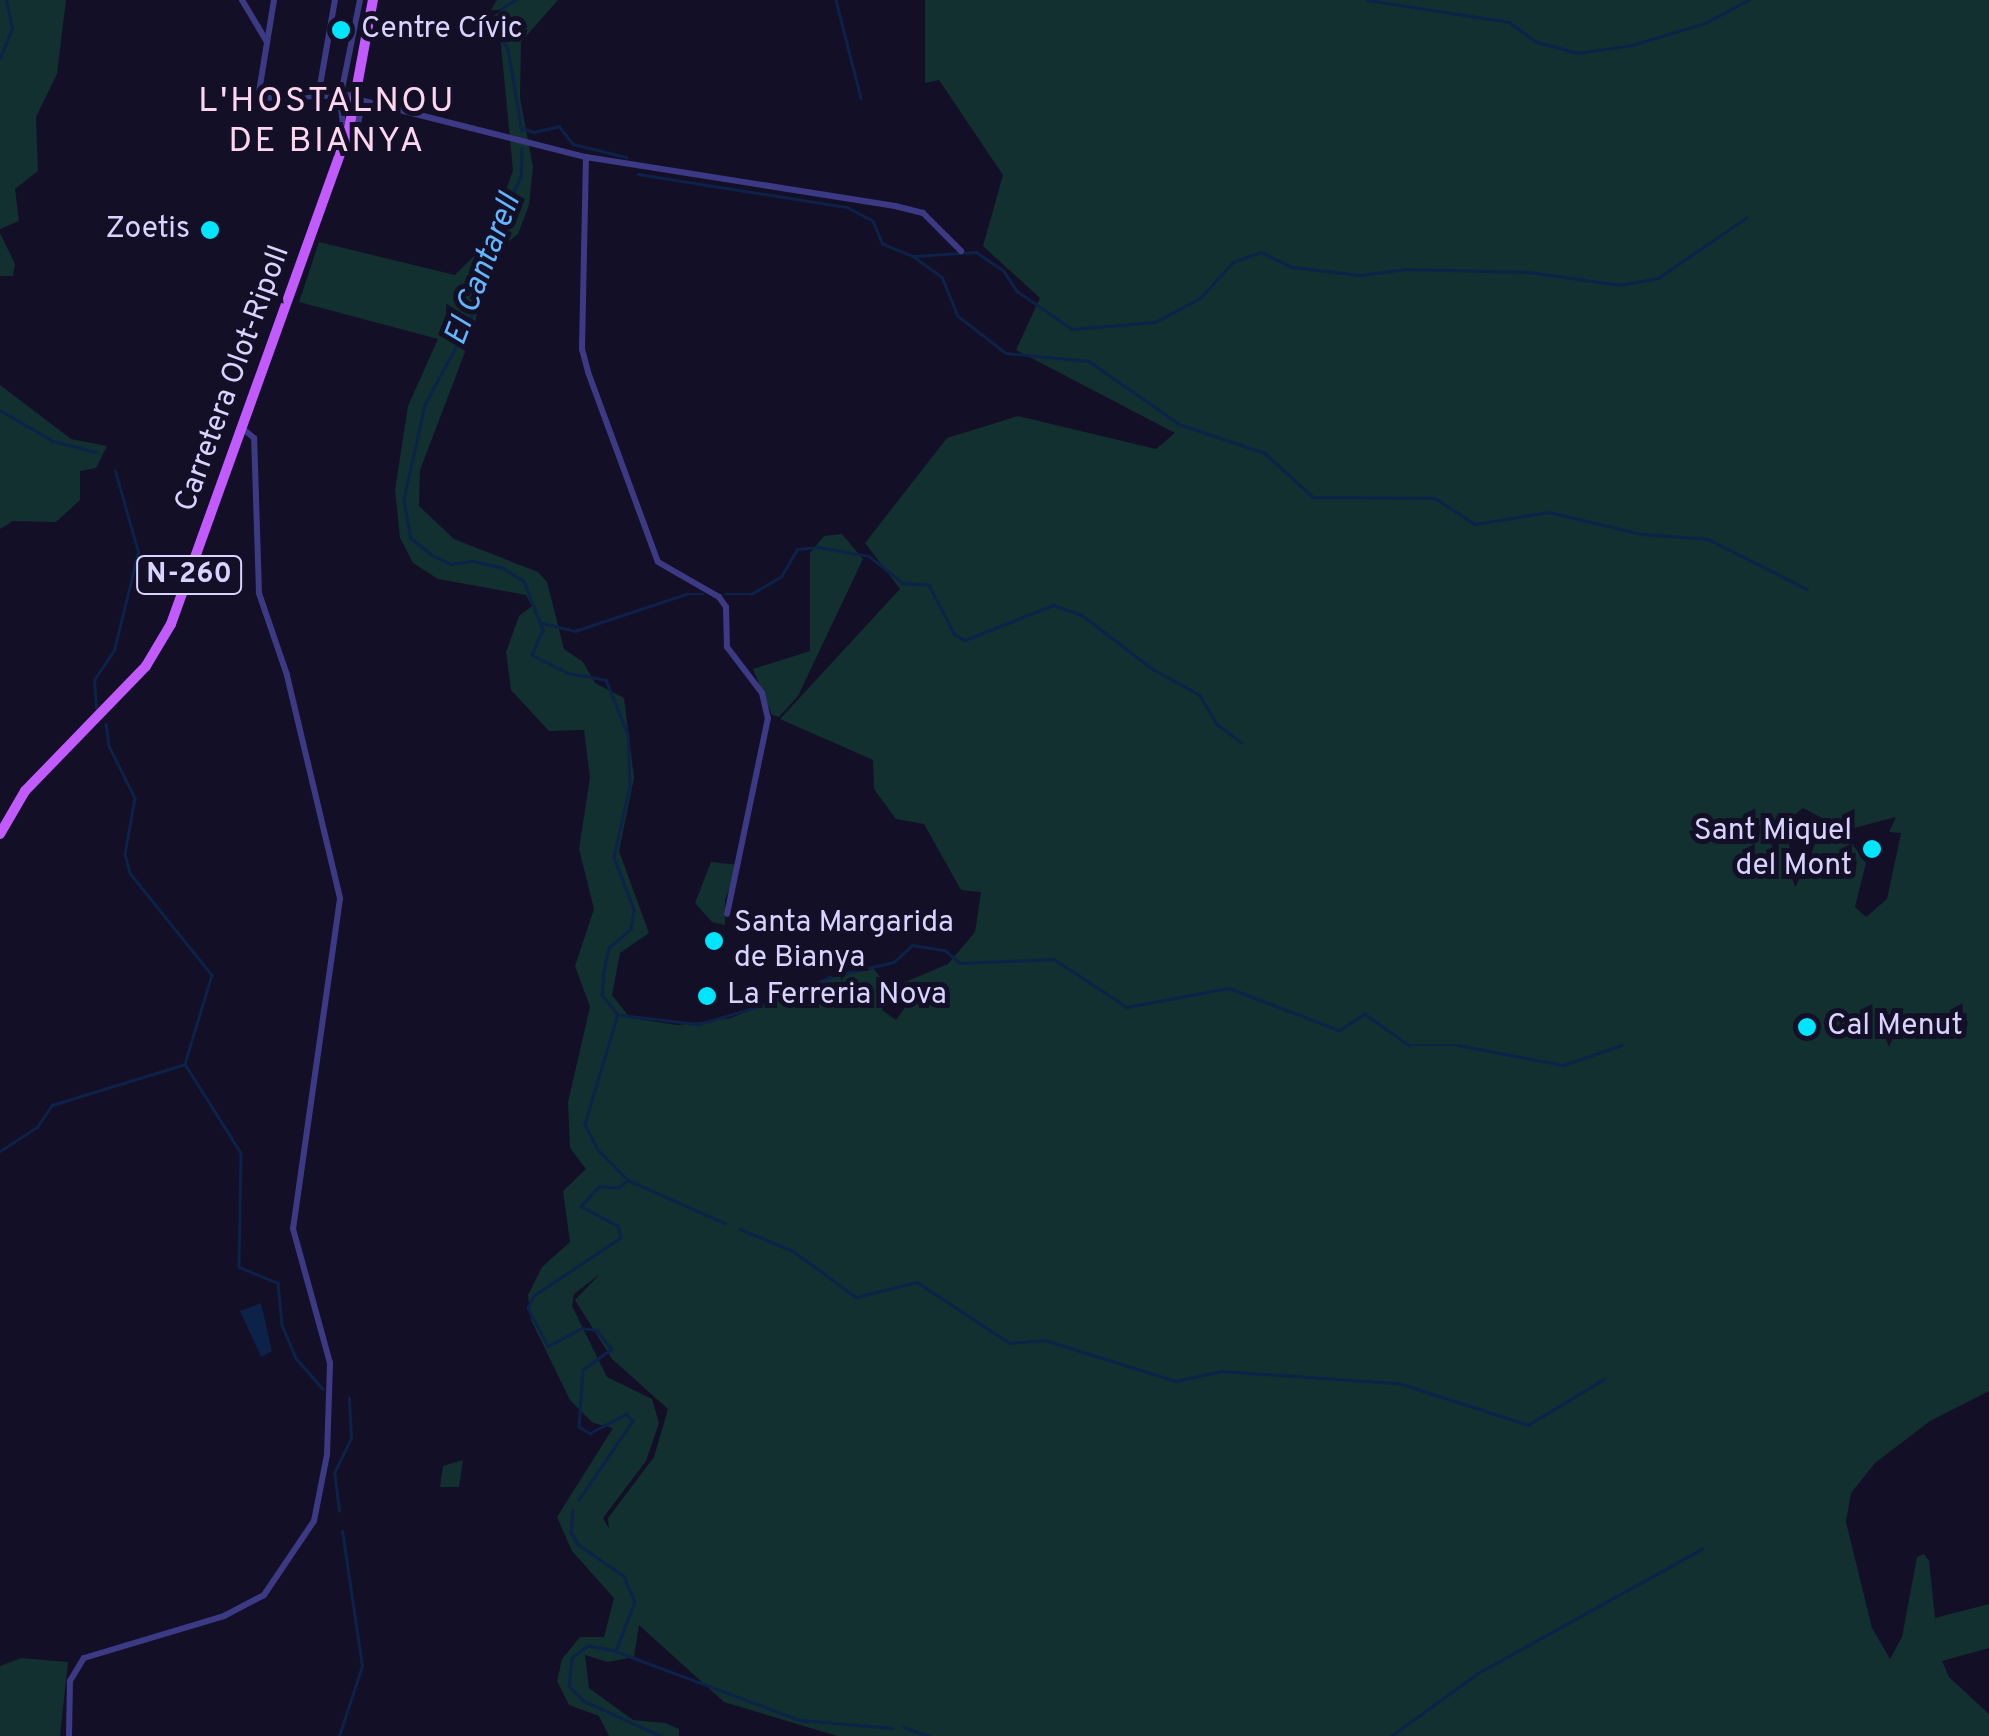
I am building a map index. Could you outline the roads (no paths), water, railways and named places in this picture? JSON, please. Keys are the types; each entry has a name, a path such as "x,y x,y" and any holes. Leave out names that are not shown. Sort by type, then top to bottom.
{"main road":[{"name":"Carretera Olot-Ripoll","path":"0,834 25,791 135,679 164,640 345,142 357,101 373,0"}],"street":[{"path":"242,0 267,42"},
{"path":"274,0 258,98 342,94 357,101 586,157 923,212 961,251"},
{"path":"318,97 335,0"},
{"path":"345,142 342,94 360,0"},
{"path":"329,97 341,105 357,101"},
{"path":"340,156 354,141 357,101"},
{"path":"586,157 582,348 588,372 658,562 726,606 727,647 762,693 768,718 742,860 727,914"},
{"path":"68,1736 70,1681 78,1662 250,1606 264,1595 314,1521 327,1455 330,1363 293,1229 340,898 287,675 259,593 254,438 243,429"}],"water":[{"path":"261,1303 272,1351 261,1357 240,1311"}],"waterway":[{"path":"0,58 12,28 6,0"},
{"name":"El Cantarell","path":"516,0 500,10 497,29 508,49 522,131"},
{"path":"836,0 861,98"},
{"path":"1367,0 1509,22 1537,42 1578,53 1632,45 1705,23 1748,0"},
{"path":"520,127 534,132 559,126 573,144 626,157"},
{"path":"522,148 521,177 478,268 471,319 425,405 404,500 411,538 432,555 451,564 473,561 503,568 524,581 543,630 532,655 568,673 606,680 628,734 630,786 614,857 634,910 631,929 609,948 602,995 618,1014 585,1124 599,1151 628,1180 619,1188 599,1187 581,1206 618,1226 621,1238 534,1296 528,1308 548,1346 582,1328 597,1330 612,1349 583,1370 579,1427 590,1433 626,1414 633,1421 579,1500"},
{"path":"638,174 847,207 873,221 883,244 913,256 976,252 1004,271 1017,291 1072,329 1155,322 1200,298 1233,262 1261,252 1292,267 1360,275 1406,269 1529,272 1619,285 1658,278 1746,218"},
{"path":"913,256 942,277 958,316 1006,353 1089,361 1179,424 1265,453 1313,497 1435,498 1475,524 1549,512 1642,534 1708,539 1807,589"},
{"path":"0,410 53,441 96,452"},
{"path":"96,708 94,680 114,650 138,552 115,471"},
{"path":"725,594 751,594 781,577 797,549 818,547 869,556 903,583 929,585 955,635 965,640 1053,605 1082,615 1153,669 1200,695 1217,724 1242,743"},
{"path":"543,623 575,631 686,594 703,594"},
{"path":"106,724 109,746 135,798 125,854 130,873 212,975 185,1064 241,1153 239,1267 278,1283 282,1325 296,1358 323,1389"},
{"path":"798,993 829,977 894,962 912,945 945,950 960,963 1054,959 1127,1007 1229,988 1339,1030 1365,1014 1409,1045 1458,1045 1563,1065 1622,1045"},
{"path":"621,1015 699,1024 793,996"},
{"path":"0,1151 37,1127 52,1105 185,1064"},
{"path":"630,1181 725,1223"},
{"path":"740,1229 793,1251 856,1297 917,1282 1010,1343 1045,1340 1176,1381 1221,1371 1399,1383 1528,1425 1604,1379"},
{"path":"339,1511 334,1473 351,1438 349,1398"},
{"path":"573,1510 571,1533 579,1545 624,1576 635,1602 616,1651 588,1646 572,1658 569,1686 584,1701 661,1736"},
{"path":"339,1736 362,1666 342,1531"},
{"path":"1391,1736 1478,1673 1702,1549"},
{"path":"618,1652 800,1720 893,1728"},
{"path":"904,1727 929,1736"}],"place":[{"name":"Centre Cívic","path":"341,30"},
{"name":"Zoetis","path":"210,230"},
{"name":"Sant Miquel del Mont","path":"1872,849"},
{"name":"Santa Margarida de Bianya","path":"714,941"},
{"name":"La Ferreria Nova","path":"707,996"},
{"name":"Cal Menut","path":"1807,1027"}],"district":[{"name":"L'HOSTALNOU DE BIANYA","path":"327,122"}]}
